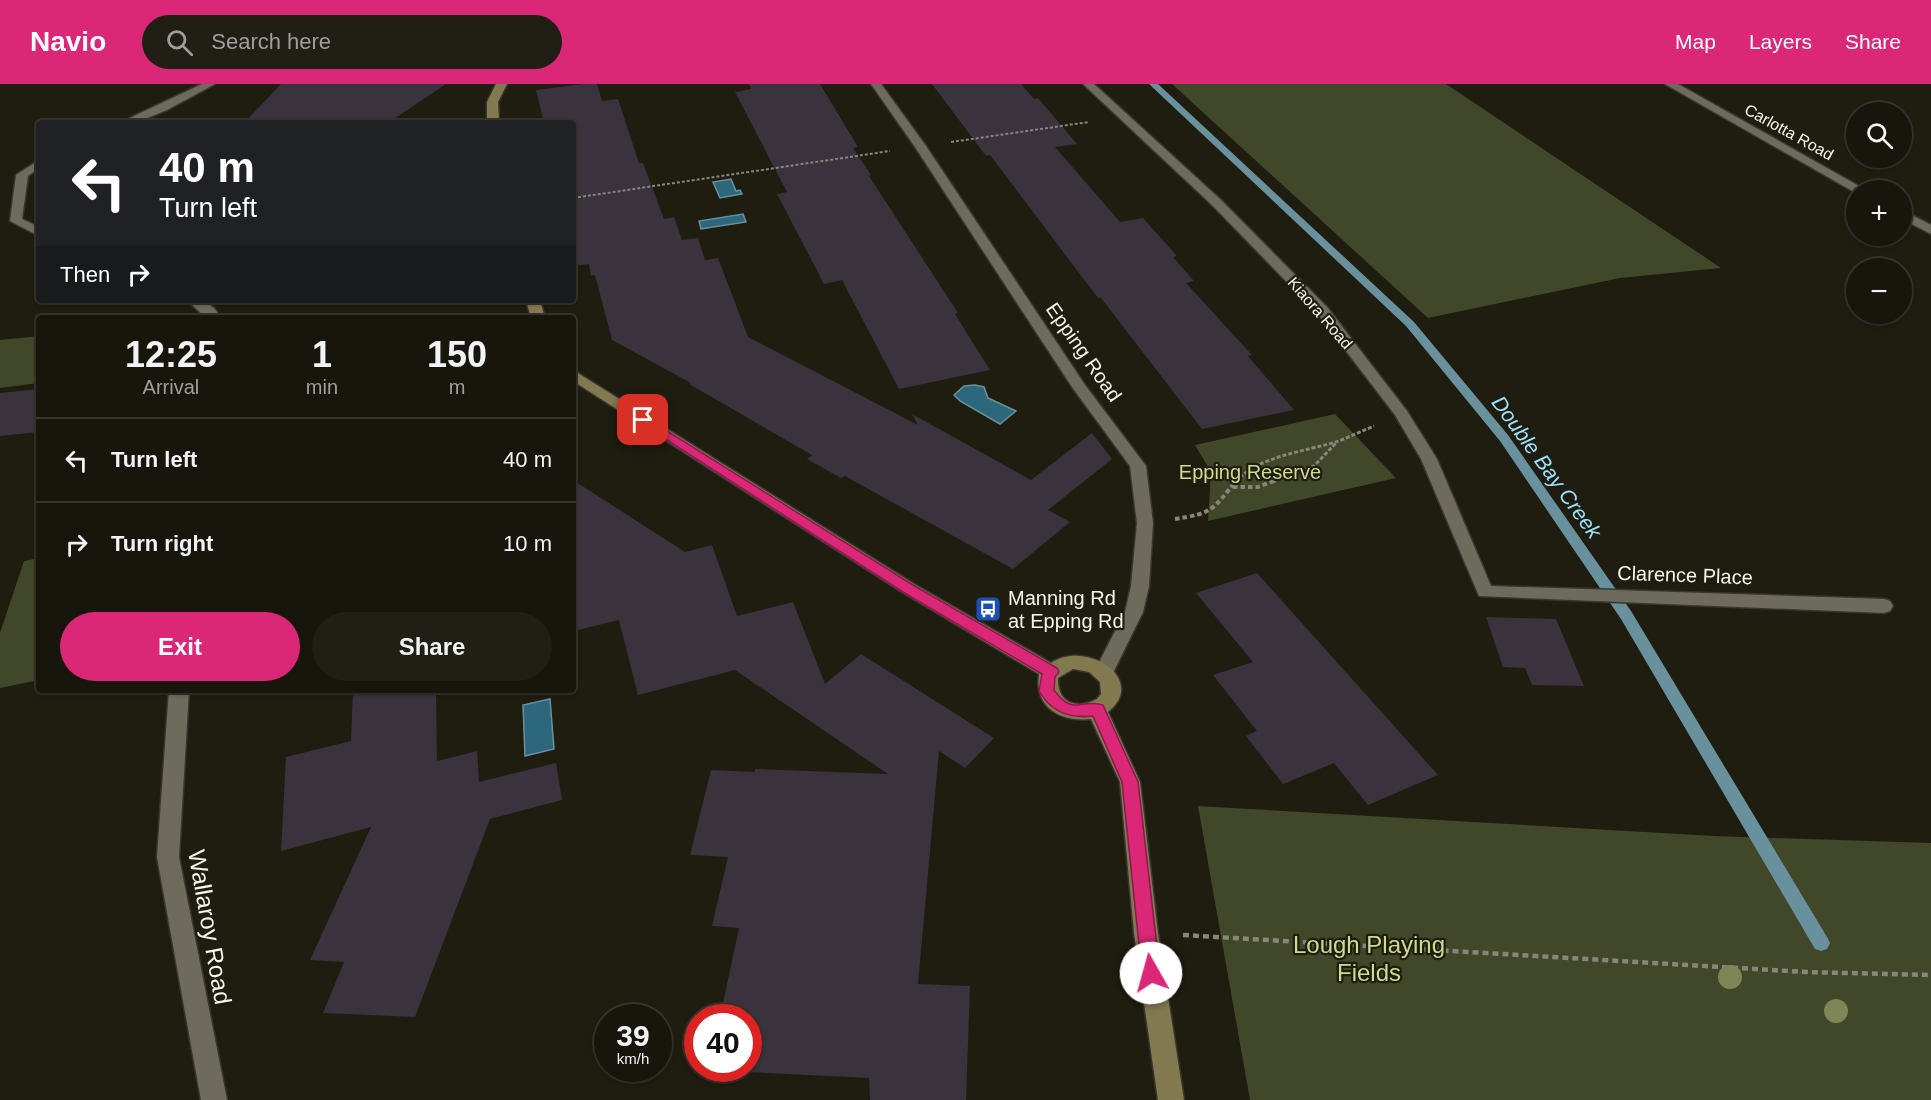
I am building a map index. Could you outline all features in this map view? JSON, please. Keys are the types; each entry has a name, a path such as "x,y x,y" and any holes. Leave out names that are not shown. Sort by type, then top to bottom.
{"street":[{"path":"133,120 163,108 210,84"},
{"path":"493,120 490,104 496,90 502,84"},
{"name":"Epping Road","path":"876,84 920,146 1079,387 1138,466 1145,523 1140,586 1134,612 1104,672"},
{"name":"Kiaora Road","path":"1088,84 1216,202 1322,310 1402,414 1429,459 1485,591"},
{"name":"Carlotta Road","path":"1670,84 1846,182"},
{"path":"36,165 22,175 16,221 36,231"},
{"path":"1912,220 1931,230"},
{"path":"198,303 212,315"},
{"path":"576,376 908,588 1052,672"},
{"name":"Clarence Place","path":"1485,591 1884,606"},
{"path":"1073,662 1095,666 1110,679 1111,696 1106,704 1097,709 1077,712 1057,705 1047,691 1048,675 1052,672 1062,664 1073,662"},
{"name":"Wallaroy Road","path":"178,693 168,857 214,1100"},
{"path":"1097,709 1130,782 1146,933 1171,1100"}],"path":[{"path":"576,198 1123,117"},
{"path":"1145,523 1200,515 1212,510 1243,472 1294,452 1338,441 1402,414"},
{"path":"1232,487 1258,487 1314,466 1338,441"},
{"path":"1146,933 1793,971 1931,975"}],"green space":[{"path":"1172,84 1446,84 1721,268 1620,278 1428,318"},
{"path":"36,336 36,383 0,388 0,340"},
{"name":"Epping Reserve","path":"1335,414 1396,478 1208,521 1211,472 1195,445"},
{"path":"36,559 36,681 0,688 0,633 24,561"},
{"name":"Lough Playing Fields","path":"1198,806 1714,836 1931,843 1931,1100 1250,1100"}],"water":[{"path":"731,179 736,191 740,190 742,194 720,198 713,182"},
{"path":"743,214 746,222 701,229 699,221"},
{"path":"964,386 984,387 988,398 1016,411 1000,424 960,401 954,395"},
{"path":"550,699 554,749 525,756 523,705"}],"building":[{"path":"281,84 446,84 392,120 247,120"},
{"path":"597,84 602,101 618,99 639,163 643,163 664,219 674,217 682,240 698,238 705,260 718,258 748,337 918,425 912,414 1031,480 1092,433 1112,459 1048,510 1070,522 1013,569 845,476 841,478 807,459 812,455 689,384 691,383 612,340 595,275 591,276 589,264 576,266 576,120 543,120 536,90"},
{"path":"749,84 820,84 858,147 853,148 871,175 869,176 958,313 955,314 990,370 899,389 842,280 824,284 777,194 787,192 735,92 751,89"},
{"path":"932,84 1021,84 1034,99 1038,98 1077,144 1055,147 1120,222 1143,218 1177,256 1173,257 1194,281 1186,283 1252,355 1248,356 1294,410 1202,429 1101,298 1098,298 990,155 986,156"},
{"path":"36,389 36,432 0,436 0,393"},
{"path":"576,482 685,552 712,545 737,616 793,602 825,684 861,654 994,738 965,768 939,751 918,984 970,986 966,1100 870,1100 869,1078 762,1073 762,1004 723,1004 739,928 712,926 728,857 690,855 711,770 755,772 755,769 888,774 735,670 638,695 619,620 578,630 576,620"},
{"path":"1257,573 1438,775 1368,805 1334,763 1283,784 1246,736 1257,731 1213,675 1253,662 1196,593"},
{"path":"1486,617 1556,619 1584,686 1532,685 1525,668 1503,667"},
{"path":"353,693 436,693 437,761 477,751 479,782 556,763 562,800 490,819 415,1017 323,1013 344,962 310,960 371,827 281,851 286,757 351,741"}],"waterway":[{"name":"Double Bay Creek","path":"1153,84 1410,324 1504,438 1626,615 1821,943"}],"place":[{"name":"Manning Rd at Epping Rd","path":"988,609"}],"route":[{"path":"643,420 908,588 1052,672 1048,675 1047,691 1050,699 1057,705 1077,712 1097,709 1130,782 1151,973"}]}
